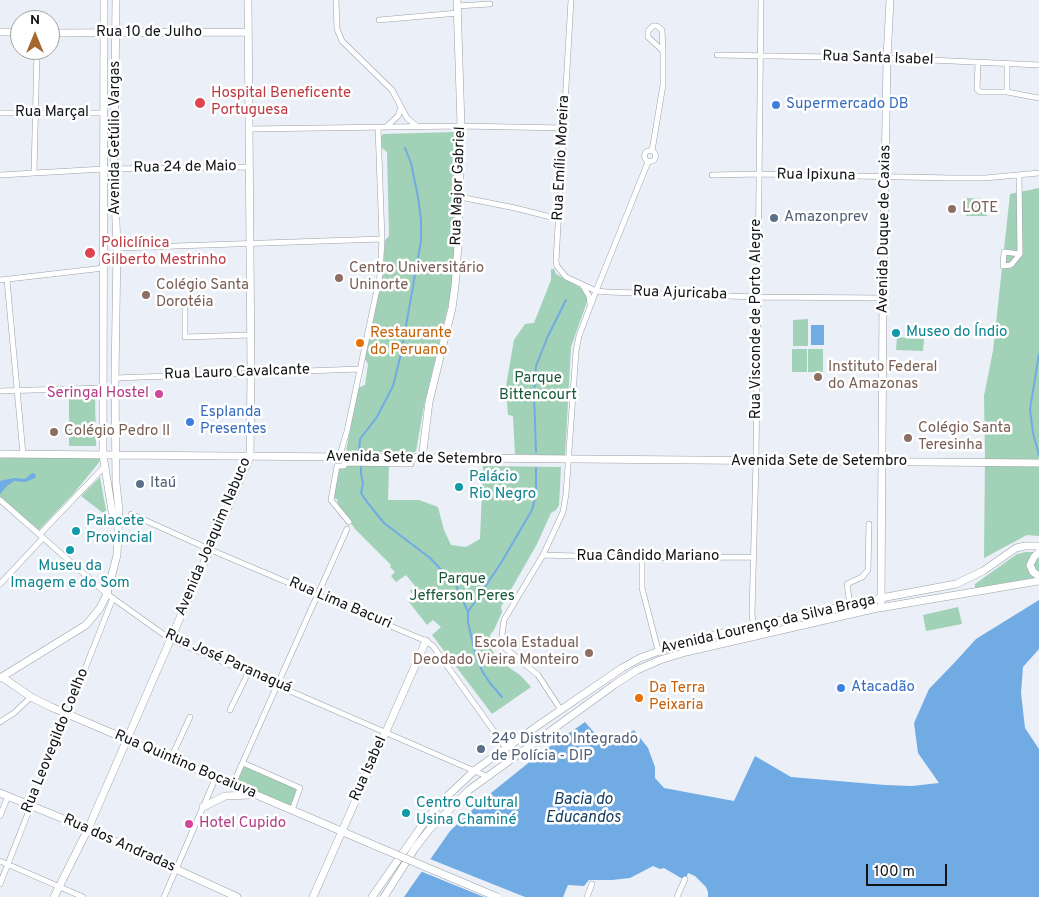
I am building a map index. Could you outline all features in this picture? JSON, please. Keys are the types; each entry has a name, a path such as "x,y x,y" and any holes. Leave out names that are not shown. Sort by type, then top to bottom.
{"street":[{"name":"Avenida Getúlio Vargas","path":"104,0 103,456 112,511 119,527"},
{"name":"Avenida Getúlio Vargas","path":"1,676 86,625 110,596 117,554 120,510 116,483 115,378 117,248 114,169 116,0"},
{"name":"Avenida Joaquim Nabuco","path":"54,897 88,829 250,457 251,335 248,0"},
{"path":"336,0 337,29 342,41 392,90 407,118 417,126"},
{"name":"Rua Emílio Moreira","path":"571,0 556,255 557,266 566,277 596,291"},
{"name":"Rua Visconde de Porto Alegre","path":"755,637 752,614 756,461 761,0"},
{"name":"Avenida Duque de Caxias","path":"882,608 883,298 887,58 890,0"},
{"path":"379,20 457,6 490,4"},
{"name":"Rua Major Gabriel","path":"422,459 429,402 454,298 460,198 461,126 457,6"},
{"path":"561,710 538,675 505,648 502,634 504,620 543,555 563,512 566,494 576,351 589,309 648,162 644,156 648,151 652,151 663,86 663,51 662,30 657,26 650,28 648,38 663,51"},
{"name":"Rua 10 de Julho","path":"60,33 248,32"},
{"name":"Rua Santa Isabel","path":"717,55 887,58 1039,65"},
{"path":"34,173 37,60"},
{"path":"978,63 978,91 1007,92 1039,98"},
{"path":"1007,64 1007,92"},
{"path":"386,127 398,116 401,108"},
{"name":"Rua Marçal","path":"0,112 104,113"},
{"path":"250,129 417,126 564,128"},
{"path":"339,458 347,431 380,275 382,239 378,127"},
{"name":"Rua 24 de Maio","path":"0,175 114,169 250,167"},
{"name":"Rua Ipixuna","path":"712,175 759,174 985,178 1039,173"},
{"path":"1019,175 1020,254"},
{"path":"460,198 507,206 559,219"},
{"path":"117,248 382,239"},
{"path":"0,280 104,268"},
{"path":"7,280 23,454"},
{"path":"581,284 589,296 589,309"},
{"name":"Rua Ajuricaba","path":"596,291 883,298"},
{"path":"184,302 184,337 251,335"},
{"name":"Rua Lauro Cavalcante","path":"115,378 360,369"},
{"path":"0,392 103,388"},
{"name":"Avenida Sete de Setembro","path":"0,454 1039,463"},
{"path":"349,522 331,500 337,466 344,466 344,463 411,464"},
{"path":"0,584 104,466"},
{"name":"Rua José Paranaguá","path":"0,500 110,596 170,639 486,776"},
{"name":"Rua Lima Bacuri","path":"131,514 426,641 433,646 506,748"},
{"path":"850,605 848,584 862,577 868,570 869,524"},
{"path":"233,784 348,529"},
{"name":"Avenida Lourenço da Silva Braga","path":"372,897 429,816 475,770 627,665 658,650 693,639 881,598 956,584 983,571 1016,548 1039,546"},
{"path":"1039,552 1030,565 1032,572 1039,576"},
{"name":"Rua Cândido Mariano","path":"543,555 642,558 754,557"},
{"path":"642,558 642,588 658,650"},
{"name":"Avenida Lourenço da Silva Braga","path":"384,897 415,848 457,800 486,776 637,670 660,660 696,649 882,608 1039,581"},
{"name":"Rua Leovegildo Coelho","path":"0,884 68,714 110,596"},
{"path":"693,639 696,649"},
{"name":"Rua Isabel","path":"313,897 426,641"},
{"path":"230,710 248,673"},
{"name":"Rua Quintino Bocaiuva","path":"1,676 31,697 68,714 233,784 256,796 497,897"},
{"path":"0,722 14,713 31,697"},
{"path":"171,758 190,717"},
{"path":"543,722 550,731"},
{"path":"243,763 300,789 292,810"},
{"path":"164,897 216,777"},
{"name":"Rua dos Andradas","path":"0,792 88,829 237,897"},
{"path":"0,816 8,796"},
{"path":"203,807 225,796 256,796"},
{"path":"0,861 83,897"},
{"path":"677,897 685,880"},
{"path":"588,897 592,884"}],"green space":[{"path":"454,132 454,265 450,298 424,406 416,451 413,453 346,451 358,388 365,385 368,364 365,359 383,270 385,240 389,236 387,152 382,148 381,137 383,134"},
{"path":"1039,188 1039,536 1027,535 984,558 984,396 993,351 1010,194"},
{"path":"967,198 987,199 987,216 966,216"},
{"name":"Parque Bittencourt","path":"551,269 554,269 556,274 581,288 588,299 571,347 565,456 515,454 513,416 508,415 506,386 514,340 525,324 534,323 551,280"},
{"path":"808,319 808,346 793,346 793,320"},
{"path":"897,337 924,339 923,351 896,350"},
{"path":"792,349 807,349 807,372 792,372"},
{"path":"808,349 823,349 823,372 808,372"},
{"path":"69,394 95,394 96,446 69,446"},
{"path":"0,457 102,458 74,493 39,530 0,498"},
{"name":"Parque Jefferson Peres","path":"346,464 389,465 388,500 419,500 438,507 444,530 451,545 466,547 480,539 483,466 561,467 559,505 551,513 537,544 501,607 502,612 490,635 492,650 498,660 520,675 531,687 492,714 432,635 441,627 433,620 427,625 409,602 415,597 410,591 415,586 406,575 396,582 391,576 395,572 390,567 391,565 355,529 338,504 337,499 333,498 337,468"},
{"path":"100,477 107,516 81,496"},
{"path":"1039,552 1039,577 975,588 975,584 1017,554"},
{"path":"958,607 962,624 926,631 923,615"},
{"path":"244,765 300,789 293,807 237,783"}],"water":[{"path":"811,325 824,325 824,345 811,345"},
{"path":"32,473 36,477 25,482 14,481 0,494 0,481 14,478 25,479"},
{"name":"Bacia do Educandos","path":"1039,600 1039,649 1023,667 1021,693 1025,728 1039,749 1039,897 708,897 706,887 695,876 688,873 686,878 681,878 664,868 660,869 653,866 630,878 589,880 584,886 568,885 563,897 404,897 450,831 486,797 542,752 585,722 598,737 611,745 634,730 648,748 655,767 655,778 664,788 734,801 755,756 791,777 885,785 912,786 939,783 918,753 914,723 929,689 976,639"}],"pier":[{"path":"430,859 525,897 484,897 420,871"}],"waterway":[{"path":"359,451 360,439 377,417 393,386 401,354 421,241 418,197 411,163 405,148"},
{"path":"536,452 534,394 536,366 566,300"},
{"path":"1039,354 1030,409 1033,433 1039,455"},
{"path":"361,465 363,483 361,493 367,502 384,523 430,558 456,585 468,612 468,622 474,649 482,671 502,697"},
{"path":"468,612 501,563 532,510 536,495 536,468"}],"place":[{"name":"Hospital Beneficente Portuguesa","path":"200,103"},
{"name":"Supermercado DB","path":"776,105"},
{"name":"LOTE","path":"952,209"},
{"name":"Amazonprev","path":"774,218"},
{"name":"Policlínica Gilberto Mestrinho","path":"90,253"},
{"name":"Centro Universitário Uninorte","path":"339,278"},
{"name":"Colégio Santa Dorotéia","path":"146,295"},
{"name":"Museo do Índio","path":"896,333"},
{"name":"Restaurante do Peruano","path":"360,343"},
{"name":"Instituto Federal do Amazonas","path":"818,377"},
{"name":"Seringal Hostel","path":"159,394"},
{"name":"Esplanda Presentes","path":"190,422"},
{"name":"Colégio Pedro II","path":"54,432"},
{"name":"Colégio Santa Teresinha","path":"908,438"},
{"name":"Itaú","path":"140,484"},
{"name":"Palácio Rio Negro","path":"459,487"},
{"name":"Palacete Provincial","path":"76,531"},
{"name":"Museu da Imagem e do Som","path":"70,550"},
{"name":"Escola Estadual Deodado Vieira Monteiro","path":"589,653"},
{"name":"Atacadão","path":"841,688"},
{"name":"Da Terra Peixaria","path":"639,698"},
{"name":"24º Distrito Integrado de Polícia - DIP","path":"481,749"},
{"name":"Centro Cultural Usina Chaminé","path":"406,813"},
{"name":"Hotel Cupido","path":"189,824"}]}
